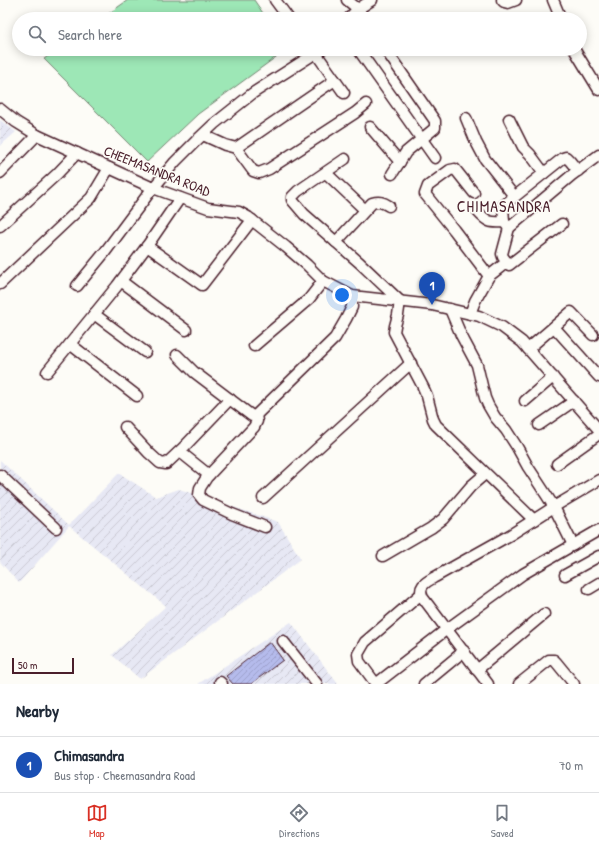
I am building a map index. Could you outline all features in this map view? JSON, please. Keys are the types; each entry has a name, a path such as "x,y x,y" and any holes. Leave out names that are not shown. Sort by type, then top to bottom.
{"street":[{"path":"275,0 284,12"},
{"path":"347,0 358,10 372,0"},
{"path":"502,0 508,3 516,0"},
{"path":"553,0 558,12"},
{"path":"77,286 175,162 203,135 253,93 308,56"},
{"path":"321,56 344,93"},
{"path":"363,56 435,158"},
{"path":"389,56 435,121 435,128 406,152 392,174"},
{"path":"578,56 599,90"},
{"path":"236,148 335,80"},
{"path":"203,135 225,145 236,148 253,171 259,173 269,169 355,113 366,104"},
{"name":"CHEEMASANDRA ROAD","path":"0,109 16,122 37,135 154,188 208,208 239,212 252,220 286,247 323,281 352,296 432,305 479,316 502,327 522,342 599,430"},
{"path":"466,118 485,159 514,196"},
{"path":"509,120 523,147 544,173"},
{"path":"370,127 400,162"},
{"path":"0,173 37,135"},
{"path":"0,226 57,174 76,153"},
{"path":"478,212 485,220 506,225 599,155"},
{"path":"562,224 509,265 503,257 502,254 506,225 503,206 563,158 566,157 578,170"},
{"path":"345,159 298,191 292,197 292,200 304,214 400,301 394,332 427,396 436,425 534,520"},
{"path":"0,284 91,198 109,168"},
{"path":"474,193 455,169 450,170 428,186 425,194 489,276"},
{"path":"326,172 365,210"},
{"path":"47,372 121,281 180,198"},
{"path":"336,242 372,202 383,202 389,206"},
{"path":"147,246 202,285 252,220"},
{"path":"470,314 475,301 489,276 507,262"},
{"path":"121,281 186,330"},
{"path":"254,346 309,299 323,281"},
{"path":"177,355 194,372 248,414 252,416 256,415 335,338 352,307 352,296"},
{"path":"450,309 461,335 478,365 482,389 488,404 517,447 554,507 572,545"},
{"path":"528,349 571,312 593,335"},
{"path":"94,314 145,352"},
{"path":"554,327 599,377"},
{"path":"70,344 137,396"},
{"path":"263,498 411,363"},
{"path":"525,401 553,377"},
{"path":"125,427 160,463 166,464 230,399"},
{"path":"539,425 574,401"},
{"path":"256,415 257,421 254,427 204,480 200,488 199,495 201,498 232,514 265,527"},
{"path":"557,464 599,434"},
{"path":"177,454 182,453 209,474"},
{"path":"383,556 431,528 443,519 471,486 485,474"},
{"path":"0,475 56,528"},
{"path":"488,684 429,606 421,594 421,588 426,582 510,535 599,480"},
{"path":"421,594 366,642 358,654 358,661 376,684 447,629 523,574 599,530"},
{"path":"565,575 599,556"},
{"path":"589,589 599,583"},
{"path":"477,670 544,614"},
{"path":"283,641 316,684"},
{"path":"424,684 464,651"},
{"path":"519,684 549,660 554,660 574,684"}],"shaded area":[{"path":"0,120 16,132 0,146"},
{"path":"0,460 69,525 119,473 156,497 179,489 278,522 301,559 140,679 112,655 166,606 69,526 19,583 0,562"},
{"path":"291,622 338,684 198,684"}],"green space":[{"path":"128,0 254,0 262,12 111,12"},
{"path":"48,56 277,56 198,114 147,162 44,59"}],"building":[{"path":"270,642 283,660 251,684 233,684 226,676"}],"place":[{"name":"Chimasandra","path":"432,305"}],"district":[{"name":"CHIMASANDRA","path":"504,206"}]}
